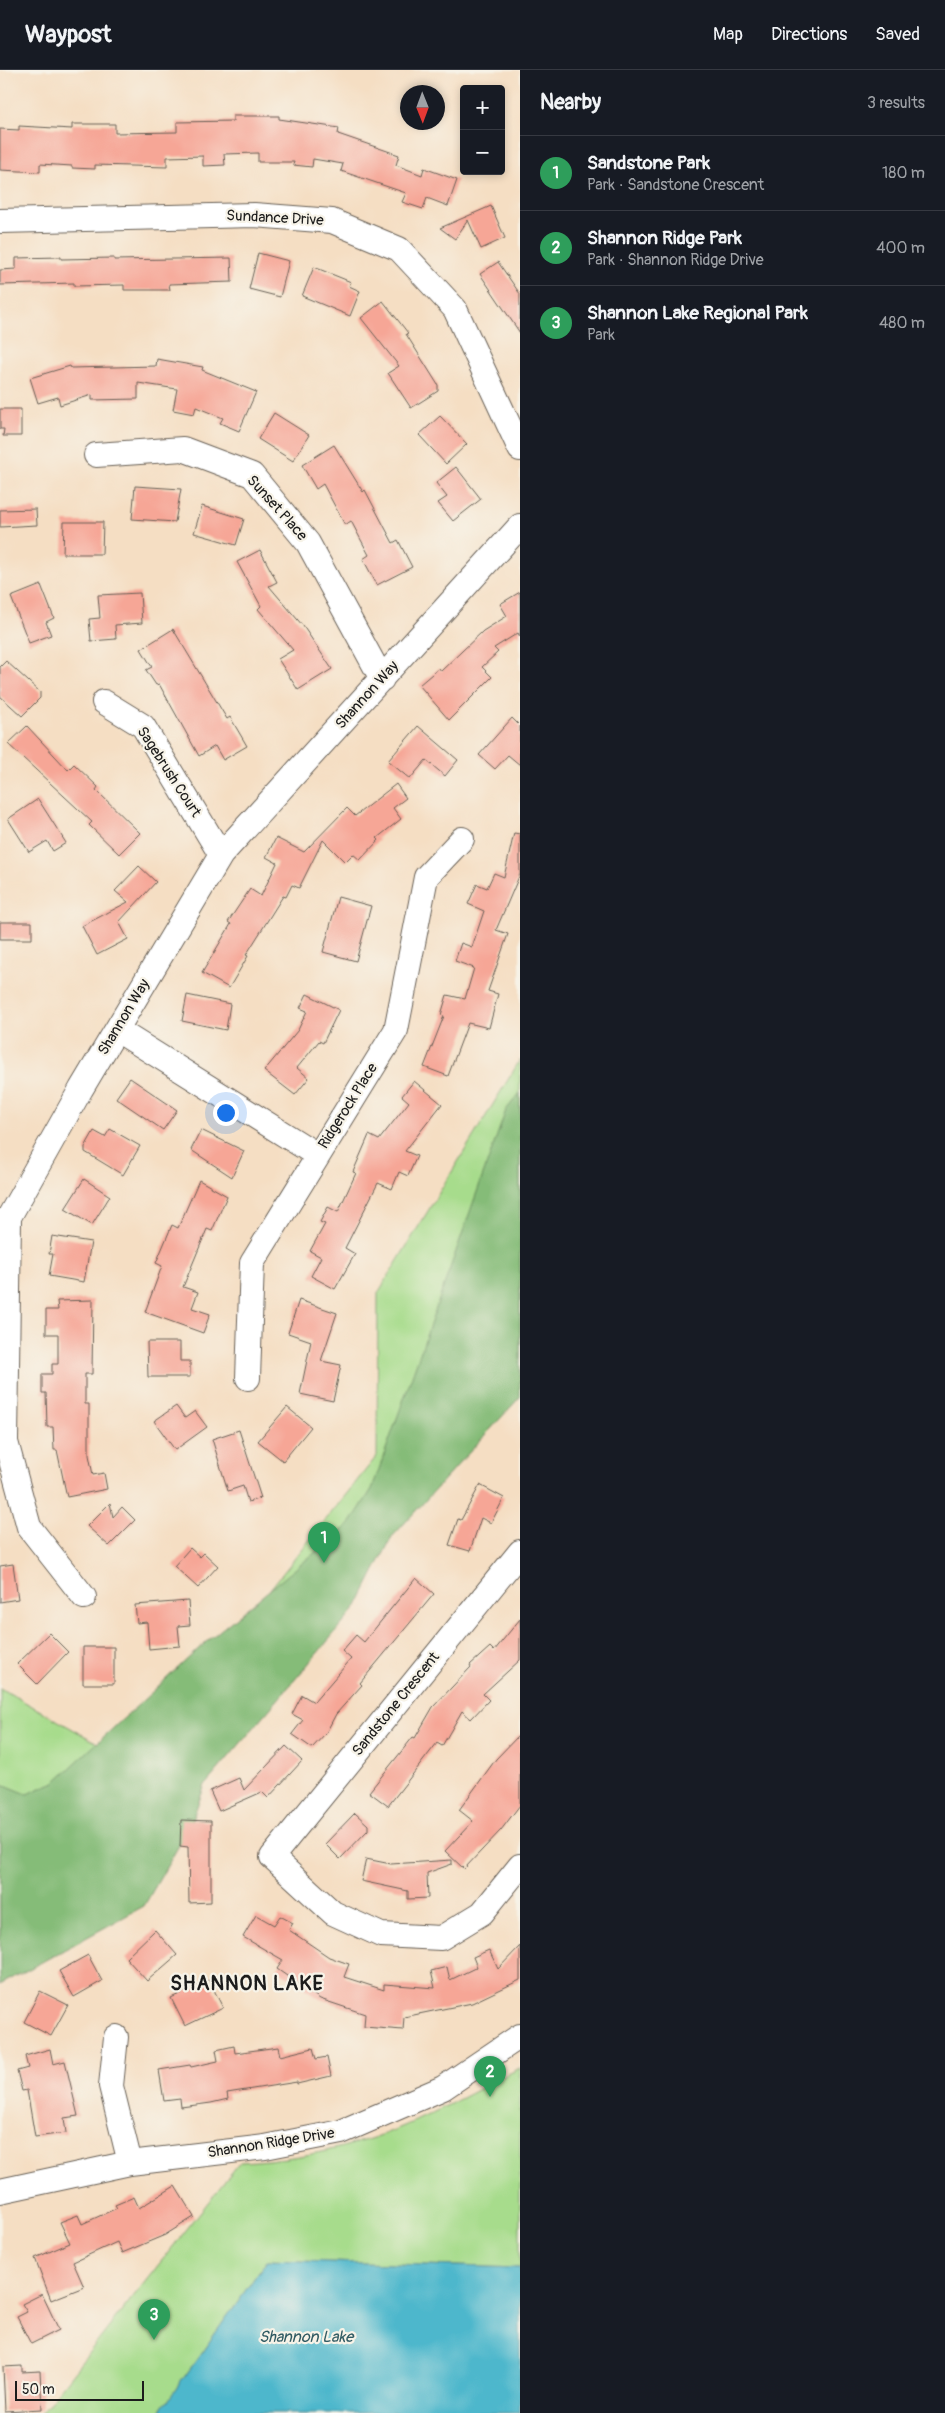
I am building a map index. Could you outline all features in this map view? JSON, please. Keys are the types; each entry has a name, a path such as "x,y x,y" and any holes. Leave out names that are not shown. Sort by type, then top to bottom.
{"street":[{"name":"Sundance Drive","path":"0,221 254,215 332,221 399,249 455,309 520,449"},
{"name":"Sunset Place","path":"96,455 183,449 252,475 308,543 382,679"},
{"name":"Shannon Way","path":"84,1597 29,1527 3,1447 4,1243 9,1217 221,855 520,526"},
{"name":"Sagebrush Court","path":"104,702 143,726 221,855"},
{"name":"Ridgerock Place","path":"248,1378 252,1263 396,1030 426,877 462,838"},
{"path":"117,1030 317,1155"},
{"name":"Sandstone Crescent","path":"520,1552 272,1857 333,1912 381,1934 441,1938 482,1913 520,1866"},
{"name":"Shannon Ridge Drive","path":"0,2190 130,2163 265,2147 341,2132 443,2088 520,2036"},
{"path":"116,2037 111,2086 130,2163"}],"green space":[{"path":"520,1060 520,1359 0,1938 0,1688 101,1745 205,1670 377,1456 378,1293"},
{"path":"520,1093 520,1397 392,1537 356,1608 205,1785 189,1828 144,1906 0,1985 0,1783 27,1794 55,1782 207,1641 350,1524 372,1489 506,1110"},
{"path":"520,2068 520,2268 267,2260 159,2413 41,2413 240,2162 311,2154 339,2148 374,2137 417,2120"}],"water":[{"name":"Shannon Lake","path":"267,2260 520,2268 520,2413 159,2413"}],"building":[{"path":"233,116 279,116 279,119 339,128 338,134 399,155 396,165 422,175 424,168 457,180 448,206 427,198 423,209 402,202 406,193 341,171 343,164 313,159 312,167 293,165 294,162 258,162 258,153 224,154 225,165 203,166 203,156 167,157 167,167 95,165 95,169 40,164 40,172 0,170 0,129 19,130 19,126 72,129 72,124 115,124 115,133 177,132 177,122 233,121"},
{"path":"491,206 505,238 481,249 468,220 455,239 440,228"},
{"path":"258,253 289,261 280,297 249,289"},
{"path":"61,257 61,259 114,258 114,260 231,258 232,282 169,284 170,290 124,290 124,285 74,286 74,283 0,285 0,270 16,269 16,258"},
{"path":"498,262 520,294 520,333 480,274"},
{"path":"314,267 351,282 349,286 360,291 350,316 302,296"},
{"path":"383,301 408,333 406,334 438,385 438,391 411,408 388,373 399,366 361,318"},
{"path":"157,359 203,367 202,370 256,392 239,431 220,423 223,418 196,407 194,414 173,410 177,389 138,383 138,399 92,400 92,395 60,405 58,397 38,403 30,378 70,366 71,368 156,366"},
{"path":"0,409 21,409 21,436 3,436 4,429 0,429"},
{"path":"274,413 309,435 293,461 258,439"},
{"path":"440,416 467,444 446,464 419,435"},
{"path":"334,445 363,492 365,490 393,543 398,540 412,567 377,585 363,559 369,555 351,521 345,525 323,484 316,489 302,465"},
{"path":"456,467 481,499 453,521 438,503 447,497 436,483"},
{"path":"135,486 181,489 175,522 132,519"},
{"path":"202,506 244,519 236,545 194,533"},
{"path":"36,509 37,525 0,527 0,510"},
{"path":"64,522 103,522 102,554 63,554"},
{"path":"260,550 277,582 269,586 303,626 332,669 298,690 278,659 293,650 258,609 261,606 237,562"},
{"path":"41,585 54,618 46,622 51,635 29,643 11,597"},
{"path":"520,592 520,637 518,633 494,648 498,652 482,667 492,677 449,720 419,685 439,668 441,671 483,631 507,616 500,604"},
{"path":"140,593 142,623 115,625 116,639 91,641 89,619 100,618 98,595"},
{"path":"173,629 227,719 230,717 247,746 223,760 215,746 199,756 159,684 156,685 146,670 152,667 141,649"},
{"path":"6,661 40,692 40,698 22,716 0,696 0,667"},
{"path":"512,718 520,726 520,765 508,755 495,769 479,755"},
{"path":"27,726 68,770 74,764 98,787 96,790 140,833 119,854 89,825 92,822 8,744"},
{"path":"418,726 458,760 445,776 426,760 410,779 388,761"},
{"path":"396,784 406,798 393,808 401,819 377,838 379,840 360,860 353,854 345,862 323,840 299,888 292,885 286,897 283,896 246,955 248,956 229,988 202,973 231,924 228,922 250,889 261,896 277,863 266,857 276,838 304,852 347,808 355,816"},
{"path":"38,799 66,843 53,851 47,841 29,852 8,819"},
{"path":"514,833 520,834 520,874 496,930 508,934 488,991 498,994 489,1028 468,1023 448,1076 424,1067 444,1016 441,1015 447,995 465,999 474,968 455,961 461,943 472,947 484,911 468,904 477,884 487,888 494,873 504,877"},
{"path":"139,866 156,882 119,922 128,939 97,955 82,926 128,902 115,891"},
{"path":"338,897 371,906 356,961 323,952"},
{"path":"0,922 32,922 32,939 0,939"},
{"path":"307,994 339,1010 323,1043 319,1041 297,1068 309,1078 295,1095 264,1071 298,1030 307,1011 300,1008"},
{"path":"187,995 230,1004 226,1030 182,1021"},
{"path":"130,1078 177,1110 163,1130 116,1098"},
{"path":"414,1081 442,1104 405,1151 417,1156 408,1176 399,1172 392,1189 378,1183 345,1248 355,1254 335,1289 311,1276 321,1257 310,1251 325,1224 320,1222 328,1207 338,1212 356,1173 353,1172 369,1135 379,1140 409,1102 402,1096"},
{"path":"110,1129 140,1146 123,1175 85,1152 85,1147 94,1131 105,1137"},
{"path":"201,1130 244,1151 232,1177 191,1150"},
{"path":"84,1179 110,1196 92,1225 65,1209"},
{"path":"199,1180 227,1196 212,1231 207,1229 183,1287 198,1292 192,1308 210,1314 203,1333 145,1312 162,1266 156,1263 172,1225 178,1228"},
{"path":"52,1236 91,1242 84,1282 49,1276 53,1254 49,1254"},
{"path":"93,1300 92,1374 85,1374 85,1404 89,1404 89,1455 93,1475 104,1473 107,1489 67,1497 57,1450 54,1450 53,1427 47,1427 46,1393 42,1393 42,1374 52,1374 52,1364 58,1364 58,1334 46,1334 46,1310 58,1310 57,1301"},
{"path":"299,1300 337,1313 321,1361 341,1365 333,1401 300,1394 311,1341 288,1333"},
{"path":"147,1342 180,1342 180,1361 190,1361 190,1377 148,1377"},
{"path":"176,1406 185,1418 195,1411 207,1427 175,1450 154,1421"},
{"path":"287,1407 311,1427 283,1461 258,1441"},
{"path":"239,1430 261,1498 248,1502 243,1486 228,1491 212,1439"},
{"path":"480,1485 504,1498 491,1523 481,1518 470,1551 449,1545 458,1519 461,1520"},
{"path":"110,1503 113,1517 122,1507 135,1520 109,1546 87,1526"},
{"path":"190,1548 200,1557 204,1553 218,1566 198,1588 174,1566"},
{"path":"13,1564 18,1599 0,1602 0,1566"},
{"path":"416,1578 434,1594 360,1683 362,1685 336,1714 326,1733 312,1748 292,1734 303,1720 292,1714 302,1695 314,1702 351,1659 342,1651 356,1635 364,1642"},
{"path":"188,1601 190,1625 178,1626 180,1646 149,1649 147,1622 137,1623 135,1605"},
{"path":"520,1619 520,1660 483,1694 489,1700 471,1719 462,1711 442,1746 437,1743 388,1806 369,1792 413,1737 415,1738 433,1707 471,1667 470,1665 490,1647 494,1651"},
{"path":"49,1633 68,1652 37,1684 17,1664"},
{"path":"83,1647 114,1647 114,1684 83,1684"},
{"path":"520,1734 520,1805 501,1830 464,1869 445,1851 473,1821 459,1810 496,1759"},
{"path":"286,1746 302,1761 268,1798 262,1792 219,1811 210,1791 239,1778 244,1790"},
{"path":"355,1813 368,1825 368,1830 340,1859 325,1844"},
{"path":"181,1820 211,1821 211,1902 189,1903 188,1847 180,1846"},
{"path":"366,1859 391,1864 452,1860 452,1864 427,1873 428,1898 408,1899 408,1891 361,1881"},
{"path":"256,1915 274,1925 280,1916 293,1923 289,1930 329,1957 349,1964 344,1977 384,1990 384,1984 435,1988 431,1971 447,1967 450,1980 477,1967 473,1957 489,1950 498,1969 520,1946 520,1980 472,2003 404,2017 403,2030 364,2027 365,2014 320,1999 277,1969 283,1960 243,1937"},
{"path":"155,1930 177,1955 147,1981 126,1958"},
{"path":"88,1955 102,1981 74,1997 59,1971"},
{"path":"209,1980 223,2008 185,2026 171,1998"},
{"path":"40,1991 68,2005 51,2036 24,2022"},
{"path":"234,2046 235,2053 278,2047 280,2056 313,2048 316,2059 327,2057 331,2076 297,2084 297,2082 227,2093 228,2099 211,2103 181,2107 180,2099 164,2101 159,2070 190,2065 191,2067 218,2061 216,2050"},
{"path":"50,2049 53,2064 65,2061 78,2116 64,2118 66,2133 35,2137 27,2090 22,2091 17,2071 28,2068 25,2056"},
{"path":"175,2186 194,2217 165,2235 122,2253 117,2242 73,2262 84,2287 51,2300 35,2258 70,2243 60,2222 78,2215 82,2224 117,2208 115,2205 134,2197 139,2208"},
{"path":"42,2294 59,2330 31,2344 17,2317 27,2312 22,2304"},
{"path":"22,2366 22,2372 40,2371 42,2409 5,2411 3,2367"}],"place":[{"name":"Sandstone Park","path":"324,1563"},
{"name":"Shannon Ridge Park","path":"490,2097"},
{"name":"Shannon Lake Regional Park","path":"154,2340"}],"district":[{"name":"SHANNON LAKE","path":"247,1983"}]}
